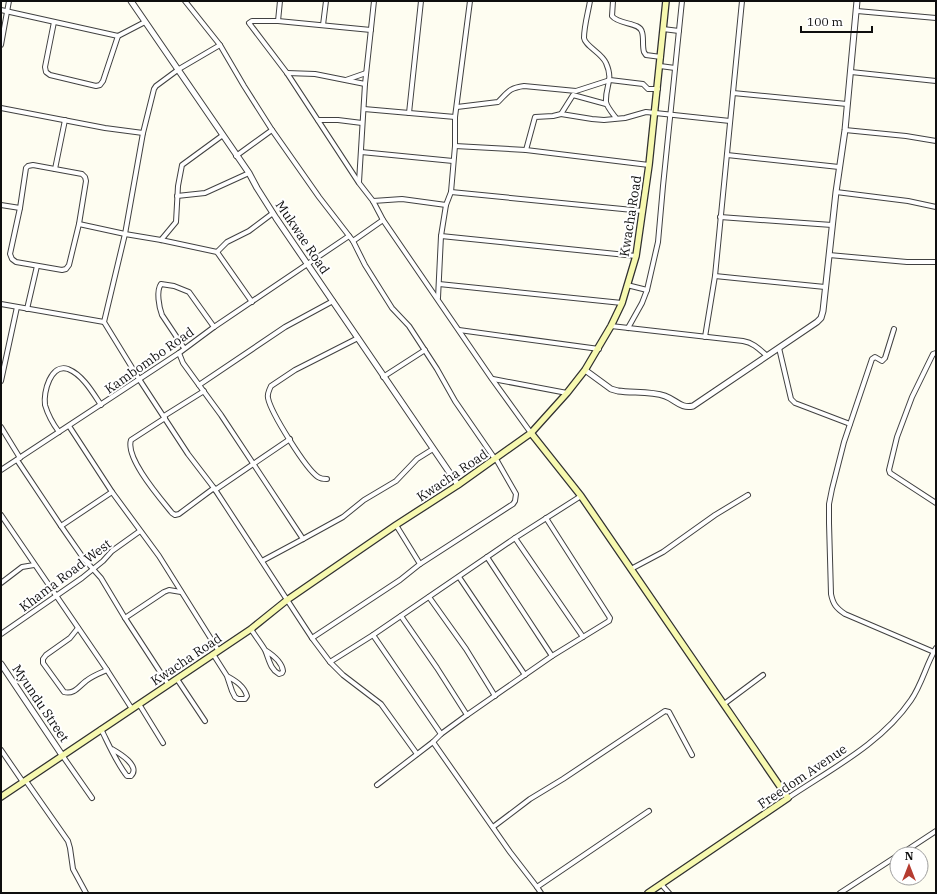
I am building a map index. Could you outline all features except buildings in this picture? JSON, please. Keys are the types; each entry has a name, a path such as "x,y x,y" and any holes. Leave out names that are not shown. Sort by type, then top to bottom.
{"main road":[{"name":"Kwacha Road","path":"1,797 251,629 287,600 396,525 496,459 531,433 567,394 585,370 611,326 622,303 636,256 658,89 666,1"},
{"path":"531,433 552,462 581,496 788,798"},
{"name":"Freedom Avenue","path":"648,893 788,798"}],"street":[{"path":"1,45 9,1"},
{"name":"Mukwae Road","path":"131,1 179,69 236,156 249,173 257,188 307,264 458,485"},
{"path":"185,1 220,45 272,130 319,197 353,241 392,308 409,326 455,401 496,459 516,494 515,501 312,638"},
{"path":"278,21 280,1"},
{"path":"323,25 326,1"},
{"path":"359,183 365,84 374,1"},
{"path":"409,112 421,1"},
{"path":"438,299 441,236 446,205 450,192 455,146 457,107 470,1"},
{"path":"590,1 584,38 585,42 605,61 610,80 606,104"},
{"path":"613,1 612,16 616,20 636,25 640,28 642,31 644,52 646,54 661,57"},
{"path":"628,328 642,303 647,290 658,242 682,1"},
{"path":"705,337 715,276 742,1"},
{"path":"585,370 611,389 664,396 682,407 687,408 693,406 821,318 848,104 857,1"},
{"path":"1,10 118,36 145,22"},
{"path":"857,11 936,18"},
{"path":"371,30 278,21 252,21 249,23 287,73 359,183 374,201 383,220 492,379 531,433"},
{"path":"54,22 45,67 46,72 50,75 96,86 103,82 118,36"},
{"path":"663,30 678,31"},
{"path":"220,45 179,69 154,89 143,133 125,234 104,322 188,454 214,489 312,638 330,662 343,675 387,710 417,754"},
{"path":"660,66 675,68"},
{"path":"851,72 936,81"},
{"path":"287,73 315,74 365,84"},
{"path":"346,80 366,73"},
{"path":"561,114 573,94 610,80 643,84 648,88 658,89"},
{"path":"457,107 498,102 508,91 515,87 524,86 576,93 606,104 616,118"},
{"path":"733,93 848,104"},
{"path":"1,108 105,128 143,133"},
{"path":"364,109 456,117"},
{"path":"526,150 535,117 561,114 604,120 625,118 644,112 654,112 730,122"},
{"path":"55,169 65,120"},
{"path":"318,120 338,120 362,123"},
{"path":"236,156 272,130"},
{"path":"845,130 906,136 936,141"},
{"path":"161,240 176,222 178,186 182,165 223,136"},
{"path":"455,146 526,150 649,165"},
{"path":"361,152 453,161"},
{"path":"728,155 839,168"},
{"path":"33,165 82,174 85,177 86,181 79,224 70,265 66,269 62,270 37,266 16,262 12,259 10,254 20,208 26,168 28,166 33,165"},
{"path":"177,196 205,193 249,173"},
{"path":"450,192 642,211"},
{"path":"836,192 901,200 936,207"},
{"path":"374,201 402,199 446,205"},
{"path":"1,205 20,208"},
{"path":"217,252 227,242 249,231 273,213"},
{"path":"720,217 832,225"},
{"path":"353,241 383,220"},
{"path":"79,224 217,252 252,302"},
{"name":"Kambombo Road","path":"1,470 101,405 349,236"},
{"path":"441,236 636,256"},
{"path":"829,255 907,262 936,262"},
{"path":"28,309 37,266"},
{"path":"715,276 825,287"},
{"path":"184,348 160,310 158,290 161,284 174,286 189,292 214,327"},
{"path":"439,284 622,303"},
{"path":"627,285 647,290"},
{"path":"199,385 285,327 333,301"},
{"path":"1,304 104,322"},
{"path":"1,381 17,307"},
{"path":"611,326 743,341 751,343 767,356"},
{"path":"894,329 885,358 882,360 875,357 872,359 850,424 835,476 830,504 830,581 833,603 836,608 845,614 935,650"},
{"path":"459,330 598,349"},
{"path":"327,479 323,480 318,477 308,466 282,427 268,396 271,386 295,370 358,338"},
{"path":"779,348 791,398 795,403 850,424"},
{"path":"383,377 424,350"},
{"path":"178,353 183,363 204,391 303,540"},
{"path":"936,353 933,354 912,396 897,437 889,470 890,473 936,503"},
{"path":"59,432 53,423 45,404 48,384 56,370 61,368 68,369 87,385 101,405"},
{"path":"492,379 567,394"},
{"path":"204,391 131,440 130,449 136,464 172,514 179,514 290,439"},
{"path":"69,426 112,492 159,556 218,650"},
{"path":"1,427 18,459 61,526 104,583 168,684"},
{"path":"262,562 343,517 364,500 396,481 417,459 433,449"},
{"path":"61,526 112,492"},
{"path":"631,569 664,552 715,515 748,494"},
{"path":"330,662 373,635 515,538 581,496"},
{"path":"1,515 132,709"},
{"path":"377,785 467,714 552,656 609,621 610,618 546,518"},
{"path":"1,526 6,522"},
{"path":"396,525 420,564"},
{"name":"Khama Road West","path":"1,634 55,595 82,578 93,568 103,562 112,551 140,531"},
{"path":"515,538 583,637"},
{"path":"487,557 552,656"},
{"path":"1,583 22,567 34,565"},
{"path":"459,577 525,675"},
{"path":"125,618 164,592 170,590 181,592"},
{"path":"429,597 466,649 495,696"},
{"path":"400,616 467,714"},
{"path":"78,628 70,638 46,655 43,659 43,663 64,692 68,693 72,692 86,681 106,670"},
{"path":"251,629 265,650 275,672 279,674 282,673 283,667 274,656 265,650"},
{"path":"373,635 441,734"},
{"name":"Freedom Avenue","path":"788,798 867,746 898,718 911,700 935,650"},
{"path":"213,654 227,676 235,697 238,699 245,699 247,696 246,692 236,680 227,676"},
{"name":"Myundu Street","path":"1,664 62,755"},
{"path":"724,704 763,675"},
{"path":"176,679 205,721"},
{"path":"139,704 163,743"},
{"path":"492,827 530,799 563,779 665,711 669,712 692,755"},
{"path":"101,729 112,749 127,776 131,776 133,774 132,766 128,760 123,755 112,749"},
{"path":"433,742 492,827 541,893"},
{"path":"1,750 68,841 73,869 86,893"},
{"path":"62,755 92,798"},
{"path":"537,887 649,811"},
{"path":"913,846 936,830"},
{"path":"840,893 889,861"},
{"path":"661,884 669,893"}]}
